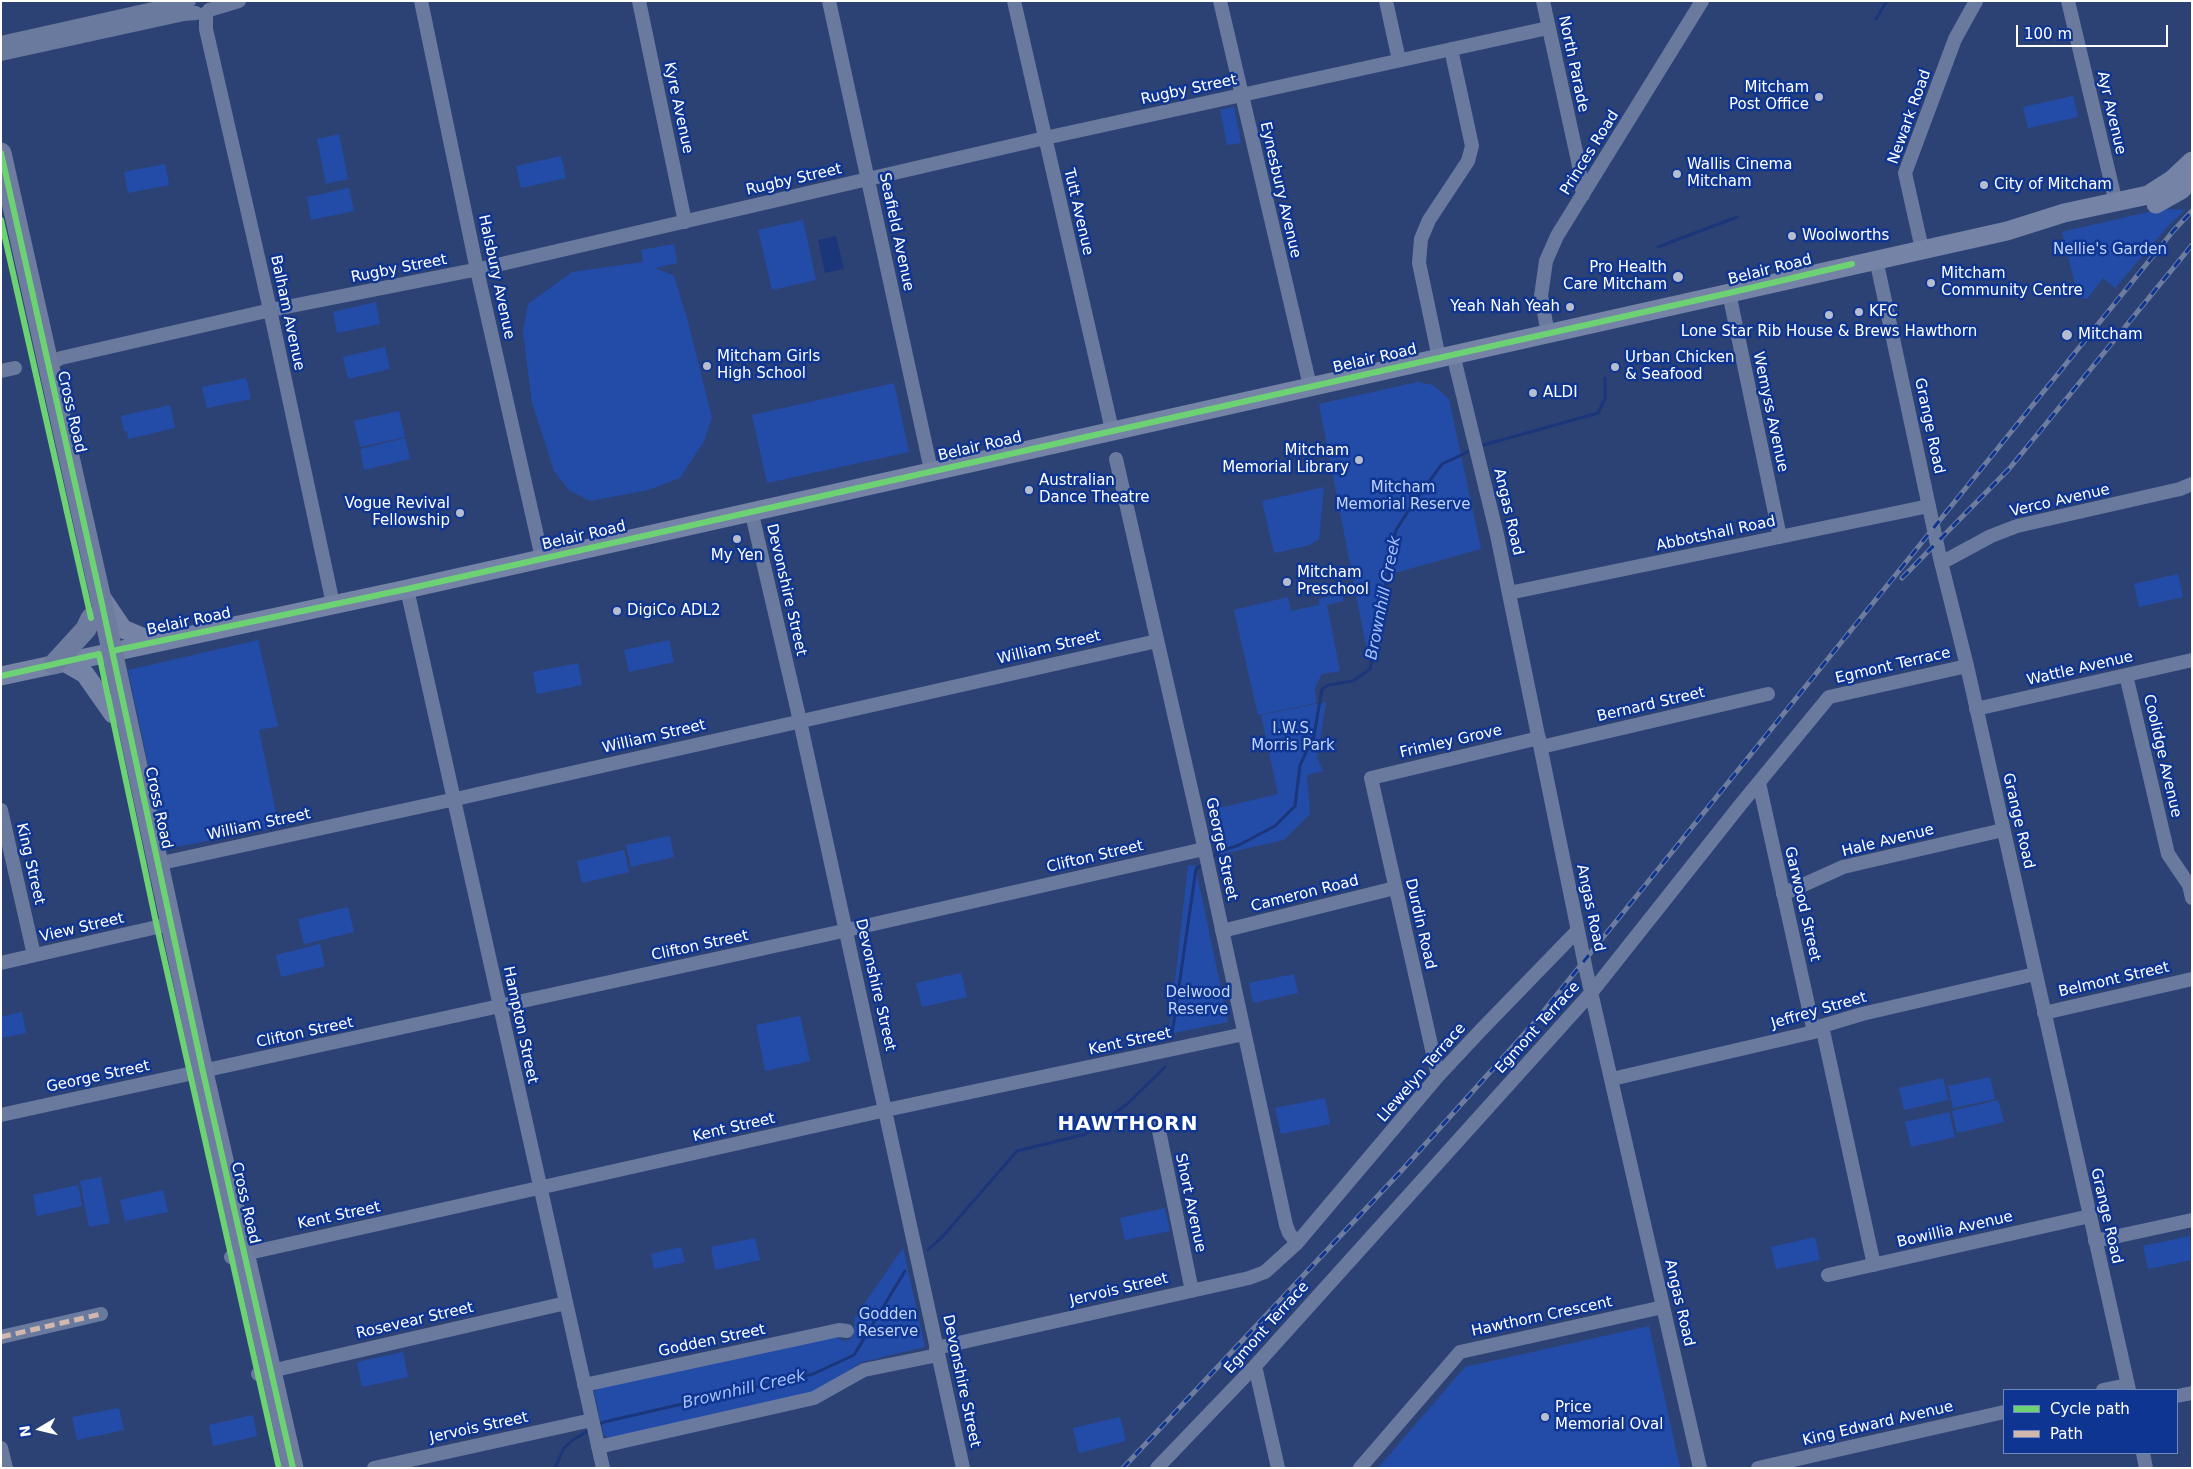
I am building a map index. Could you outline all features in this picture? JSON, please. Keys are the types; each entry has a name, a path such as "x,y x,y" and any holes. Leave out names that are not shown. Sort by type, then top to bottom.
{"highway":[{"name":"Cross Road","path":"1,153 100,595 113,714 164,925 265,1373 293,1468"},
{"name":"Cross Road","path":"1,220 91,618 105,653 158,864 164,925"},
{"path":"59,663 86,629 91,618"},
{"name":"Cross Road","path":"265,1373 278,1468"}],"main road":[{"name":"Belair Road","path":"1,676 406,589 751,510 2006,231 2064,213 2148,195 2159,189 2192,161"},
{"name":"Belair Road","path":"2006,231 2085,222 2145,209 2168,198 2192,179"},
{"path":"100,595 123,629 154,642"},
{"path":"59,663 84,674 113,714"}],"street":[{"path":"1,43 81,31 160,14 240,1"},
{"name":"Halsbury Avenue","path":"421,1 477,270 542,558"},
{"name":"Kyre Avenue","path":"638,1 685,222"},
{"name":"Seafield Avenue","path":"829,1 932,470"},
{"name":"Tutt Avenue","path":"1014,1 1112,430"},
{"name":"Eynesbury Avenue","path":"1220,1 1310,386"},
{"path":"1386,1 1399,60"},
{"name":"North Parade","path":"1543,1 1578,163 1583,195"},
{"name":"Princes Road","path":"1548,334 1541,296 1546,261 1557,236 1601,168 1702,1"},
{"name":"Newark Road","path":"1922,249 1905,173 1955,39 1976,1"},
{"name":"Ayr Avenue","path":"2068,1 2116,202"},
{"name":"Balham Avenue","path":"200,8 271,310 333,604"},
{"name":"Rugby Street","path":"47,365 61,358 271,310 477,270 1045,138 1548,28"},
{"path":"1,54 81,31"},
{"name":"Angas Road","path":"1451,49 1472,146 1468,161 1429,220 1421,239 1419,263 1435,336 1446,356 1473,435 1509,593 1591,993 1700,1468"},
{"path":"1578,163 1588,168 1601,168"},
{"name":"Grange Road","path":"1876,259 1941,563 1967,666 2128,1388"},
{"name":"Wemyss Avenue","path":"1729,293 1780,537"},
{"name":"George Street","path":"1116,459 1286,1225 1289,1233 1297,1243"},
{"name":"Verco Avenue","path":"1941,563 1991,536 2017,526 2180,489 2192,484"},
{"name":"Abbotshall Road","path":"1509,593 1929,506"},
{"name":"Devonshire Street","path":"751,510 800,721 963,1468"},
{"name":"Hampton Street","path":"406,589 603,1468"},
{"name":"William Street","path":"158,864 454,800 1157,641"},
{"name":"Wattle Avenue","path":"1976,709 2192,660"},
{"name":"Egmont Terrace","path":"1157,1468 1255,1366 1591,993 1758,783 1830,697 1967,666"},
{"name":"Coolidge Avenue","path":"2126,675 2168,854 2189,884 2192,898"},
{"name":"Bernard Street","path":"1540,743 1768,694"},
{"name":"Frimley Grove","path":"1370,778 1540,743"},
{"name":"Durdin Road","path":"1370,778 1438,1076"},
{"name":"Garwood Street","path":"1758,783 1783,894 1818,1029 1874,1266"},
{"name":"King Street","path":"1,810 34,955"},
{"name":"Hale Avenue","path":"1783,894 1843,867 2003,830"},
{"name":"Clifton Street","path":"197,1073 1204,850"},
{"name":"Cameron Road","path":"1222,931 1395,888"},
{"name":"View Street","path":"1,963 164,925"},
{"name":"Llewelyn Terrace","path":"1297,1243 1438,1076 1578,930"},
{"name":"Jeffrey Street","path":"1612,1079 1818,1029 1862,1014 2035,974"},
{"name":"Belmont Street","path":"2044,1013 2192,979"},
{"name":"Kent Street","path":"238,1255 886,1110 1244,1034"},
{"name":"George Street","path":"1,1115 197,1073"},
{"name":"Short Avenue","path":"1157,1121 1192,1291"},
{"name":"Bowillia Avenue","path":"1828,1276 2090,1216"},
{"path":"2095,1242 2192,1220"},
{"name":"Jervois Street","path":"598,1447 814,1398 864,1370 937,1351 1258,1276 1272,1268 1297,1243"},
{"name":"Rosevear Street","path":"265,1373 566,1303"},
{"name":"Hawthorn Crescent","path":"1360,1468 1460,1352 1663,1307"},
{"path":"1,1337 101,1314"},
{"name":"Godden Street","path":"584,1385 839,1330 847,1331"},
{"path":"1255,1366 1278,1468"},
{"path":"2116,1389 2128,1388"},
{"path":"2178,1396 2192,1393"},
{"name":"King Edward Avenue","path":"1758,1468 2003,1412"},
{"name":"Jervois Street","path":"374,1468 593,1425"},
{"path":"1,1448 6,1468"},
{"path":"2142,1454 2146,1468"}],"green space":[{"path":"2073,96 2078,117 2028,128 2023,107"},
{"path":"1234,107 1241,143 1227,145 1220,110"},
{"path":"339,134 348,179 326,184 317,139"},
{"path":"561,156 566,178 521,188 516,166"},
{"path":"165,164 169,185 128,193 124,172"},
{"path":"349,188 354,211 311,220 307,197"},
{"name":"Nellie's Garden","path":"2161,209 2185,210 2169,225 2115,288 2103,278 2087,299 2078,297 2062,232"},
{"path":"803,220 816,280 772,290 758,230"},
{"path":"674,244 677,263 655,268 674,276 688,322 712,418 704,441 680,478 648,490 590,501 569,490 554,471 532,402 523,332 528,304 572,272 643,262 641,250"},
{"path":"376,302 380,324 337,333 333,312"},
{"path":"385,347 390,369 348,379 343,357"},
{"path":"246,378 251,399 207,408 202,387"},
{"name":"Mitcham Memorial Reserve","path":"1418,382 1433,385 1449,399 1481,549 1387,575 1369,661 1319,404"},
{"path":"894,383 909,452 767,483 752,415"},
{"path":"170,405 175,428 128,439 121,416"},
{"path":"399,411 405,437 360,447 354,421"},
{"path":"405,438 410,459 364,470 360,449"},
{"path":"1324,487 1319,539 1310,545 1274,553 1262,501"},
{"path":"2178,574 2183,597 2139,607 2134,584"},
{"path":"1342,593 1344,601 1327,605 1340,671 1322,674 1315,687 1316,703 1258,715 1234,610 1288,597 1291,611 1319,605 1319,599"},
{"path":"258,640 278,726 259,730 279,827 166,849 128,670"},
{"path":"669,640 674,662 629,672 624,650"},
{"path":"578,663 582,685 537,694 533,672"},
{"name":"I.W.S. Morris Park","path":"1326,702 1317,758 1323,771 1307,775 1310,814 1284,840 1218,855 1207,811 1278,794 1261,715"},
{"path":"670,836 674,857 631,867 626,845"},
{"path":"624,850 629,872 582,883 577,861"},
{"name":"Delwood Reserve","path":"1195,865 1228,1022 1169,1034 1188,866"},
{"path":"348,907 354,932 304,944 298,919"},
{"path":"320,944 325,966 281,977 276,955"},
{"path":"961,973 967,997 922,1007 916,983"},
{"path":"1294,974 1298,993 1253,1003 1249,983"},
{"path":"22,1012 26,1033 1,1038 1,1017"},
{"path":"800,1016 810,1061 765,1071 756,1025"},
{"path":"1990,1077 1995,1099 1953,1108 1948,1086"},
{"path":"1943,1078 1948,1100 1904,1110 1899,1088"},
{"path":"1325,1098 1330,1124 1281,1134 1275,1108"},
{"path":"1998,1100 2004,1122 1957,1133 1952,1111"},
{"path":"1949,1112 1955,1137 1911,1147 1905,1122"},
{"path":"101,1177 110,1223 89,1227 80,1181"},
{"path":"78,1185 82,1206 37,1216 33,1195"},
{"path":"163,1190 168,1212 125,1221 120,1200"},
{"path":"1165,1208 1170,1231 1125,1240 1120,1218"},
{"path":"2190,1236 2192,1260 2148,1269 2143,1246"},
{"path":"1815,1237 1820,1260 1776,1269 1771,1247"},
{"path":"755,1238 760,1260 715,1270 711,1247"},
{"path":"681,1247 685,1262 654,1269 651,1254"},
{"name":"Godden Reserve","path":"903,1248 925,1347 862,1362 811,1395 611,1439 604,1435 594,1392 597,1387 836,1336 843,1341 849,1340 853,1336 855,1317"},
{"name":"Price Memorial Oval","path":"1649,1326 1680,1468 1378,1468 1465,1367"},
{"path":"403,1352 408,1377 362,1387 357,1362"},
{"path":"119,1408 124,1430 77,1440 72,1417"},
{"path":"253,1415 257,1436 213,1446 209,1425"},
{"path":"1120,1417 1126,1441 1079,1453 1073,1428"}],"shaded area":[{"path":"836,236 844,269 825,273 818,240"}],"waterway":[{"name":"Brownhill Creek","path":"1876,19 1887,1"},
{"name":"Brownhill Creek","path":"1658,247 1737,217"},
{"name":"Brownhill Creek","path":"1480,446 1598,413 1605,399 1605,378"},
{"name":"Brownhill Creek","path":"1210,859 1221,851 1239,845 1275,826 1295,806 1300,765 1314,736 1322,689 1329,685 1353,681 1370,669 1396,530 1442,464 1472,450"},
{"name":"Brownhill Creek","path":"1172,1034 1196,869 1203,864"},
{"name":"Brownhill Creek","path":"928,1250 943,1236 1017,1151 1086,1134 1126,1105 1165,1067"},
{"name":"Brownhill Creek","path":"598,1425 604,1422 813,1374 854,1355 905,1271"},
{"name":"Brownhill Creek","path":"555,1468 564,1448 591,1429"}],"railway":[{"path":"1123,1468 1403,1169 1534,1023 2174,230 2192,211"},
{"path":"1902,578 2009,469 2192,245"}],"marked path":[{"path":"1,1337 101,1314"}],"cycle path":[{"path":"1,153 100,595 203,1072 293,1468"},
{"path":"1,220 91,618"},
{"path":"112,651 407,589 1852,264"},
{"path":"1,676 99,654 157,927 279,1468"}],"place":[{"name":"Mitcham Post Office","path":"1819,97"},
{"name":"Wallis Cinema Mitcham","path":"1677,174"},
{"name":"City of Mitcham","path":"1984,185"},
{"name":"Woolworths","path":"1792,236"},
{"name":"Pro Health Care Mitcham","path":"1678,277"},
{"name":"Mitcham Community Centre","path":"1931,283"},
{"name":"Yeah Nah Yeah","path":"1570,307"},
{"name":"KFC","path":"1859,312"},
{"name":"Lone Star Rib House & Brews Hawthorn","path":"1829,315"},
{"name":"Mitcham","path":"2067,335"},
{"name":"Mitcham Girls High School","path":"707,366"},
{"name":"Urban Chicken & Seafood","path":"1615,367"},
{"name":"ALDI","path":"1533,393"},
{"name":"Mitcham Memorial Library","path":"1359,460"},
{"name":"Australian Dance Theatre","path":"1029,490"},
{"name":"Vogue Revival Fellowship","path":"460,513"},
{"name":"My Yen","path":"737,539"},
{"name":"Mitcham Preschool","path":"1287,582"},
{"name":"DigiCo ADL2","path":"617,611"},
{"name":"Price Memorial Oval","path":"1545,1417"}],"district":[{"name":"HAWTHORN","path":"1128,1125"}]}
